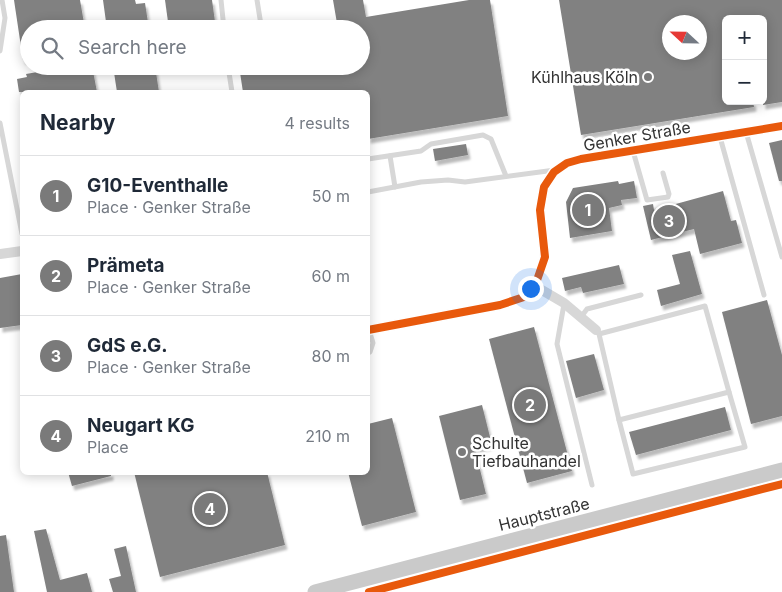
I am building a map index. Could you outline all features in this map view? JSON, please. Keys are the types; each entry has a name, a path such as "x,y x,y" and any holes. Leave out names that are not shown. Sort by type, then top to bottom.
{"main road":[{"name":"Hauptstraße","path":"315,592 782,470"}],"street":[{"name":"Genker Straße","path":"558,169 581,159 782,126"},
{"path":"370,330 500,305 524,297 535,286 546,257 540,210 541,198 550,176 558,169"},
{"path":"0,254 20,251"},
{"path":"535,286 564,303 598,332"}],"lane":[{"path":"0,51 5,18 2,0"},
{"path":"221,0 223,20"},
{"path":"256,0 260,20"},
{"path":"229,75 232,90"},
{"path":"0,122 20,224"},
{"path":"746,132 782,257"},
{"path":"370,159 421,151 431,144 483,136 491,139 506,176"},
{"path":"720,136 764,295"},
{"path":"633,151 647,200 668,197 669,194 663,173"},
{"path":"390,156 395,187"},
{"path":"370,192 448,180 465,182 558,169"},
{"path":"581,317 587,309 641,295"},
{"path":"564,303 557,344 592,485"},
{"path":"705,306 745,447 633,474 598,332 705,306"},
{"path":"370,335 373,343 370,352"},
{"path":"619,420 729,392"}],"building":[{"path":"14,0 80,0 83,20 20,20 20,40"},
{"path":"103,0 135,0 136,4 145,3 148,20 106,20"},
{"path":"165,0 212,0 215,20 168,20"},
{"path":"333,0 363,0 366,17 469,0 490,0 508,116 370,139 370,90 243,90 240,75 370,75 370,20 336,20"},
{"name":"Kühlhaus Köln","path":"559,0 782,0 782,102 767,104 767,15 722,15 722,105 754,105 754,107 581,135"},
{"path":"26,75 94,75 97,90 20,90 19,92 17,79 27,77"},
{"path":"114,75 156,75 159,90 117,90"},
{"path":"782,140 782,181 779,181 769,143"},
{"path":"466,144 468,155 435,161 433,149"},
{"path":"618,181 619,184 634,181 637,198 621,200 622,205 609,208 612,231 570,238 566,202 573,188"},
{"path":"723,191 731,221 736,220 742,243 700,254 694,229 651,240 643,206 653,204 654,210"},
{"path":"690,251 702,294 661,306 657,290 680,284 672,255"},
{"path":"619,265 624,284 583,293 581,287 565,291 562,278"},
{"path":"20,274 20,325 0,328 0,278"},
{"path":"767,300 782,355 782,416 751,424 722,312"},
{"path":"534,327 572,471 527,483 489,339"},
{"path":"594,354 604,390 576,398 566,361"},
{"name":"Schulte Tiefbauhandel","path":"482,405 492,445 475,449 486,494 460,500 439,416"},
{"path":"725,407 731,430 636,455 629,432"},
{"path":"392,418 416,512 362,526 349,475 370,475 370,424"},
{"path":"69,475 111,475 111,476 72,486"},
{"path":"135,475 268,475 285,545 160,577"},
{"path":"46,529 60,580 87,573 92,592 47,592 34,531"},
{"path":"6,535 14,592 0,592 0,536"},
{"path":"126,546 136,592 113,592 109,579 121,576 114,549"}],"cycle path":[{"path":"370,330 500,305 524,297 535,286 545,257 540,210 544,187 554,172 567,163 581,159 782,126"},
{"path":"369,592 782,484"}],"place":[{"name":"Kühlhaus Köln","path":"648,77"},
{"name":"G10-Eventhalle","path":"588,210"},
{"name":"GdS e.G.","path":"669,221"},
{"name":"Prämeta","path":"530,405"},
{"name":"Schulte Tiefbauhandel","path":"462,452"},
{"name":"Neugart KG","path":"210,509"}]}
